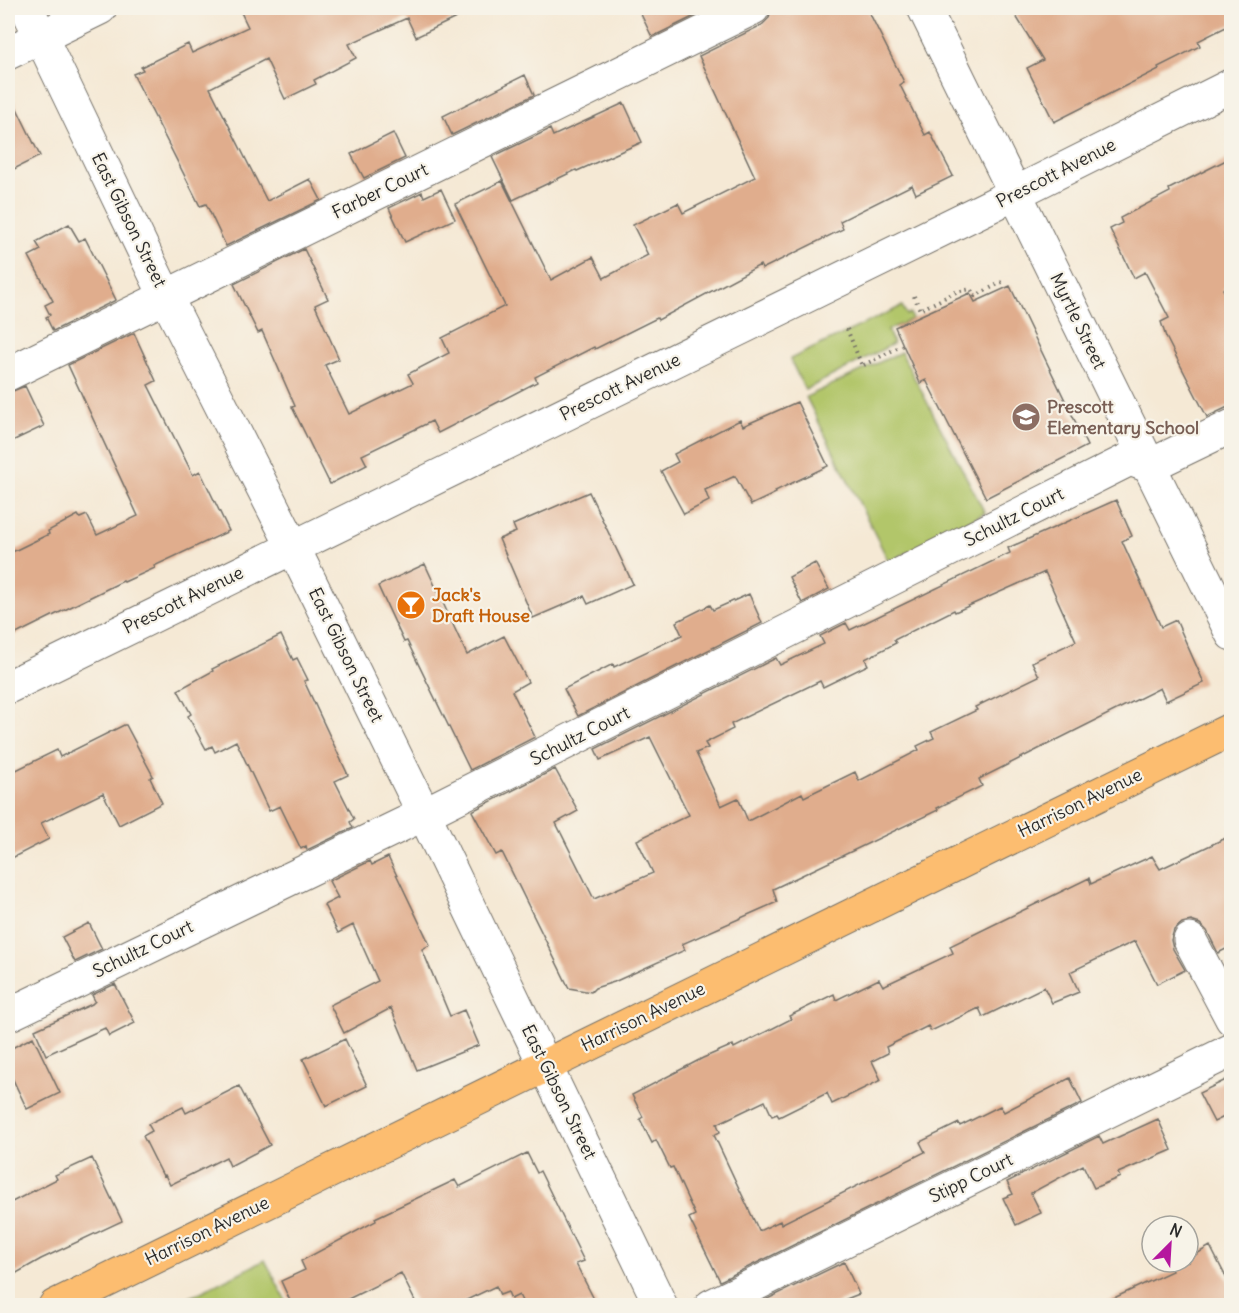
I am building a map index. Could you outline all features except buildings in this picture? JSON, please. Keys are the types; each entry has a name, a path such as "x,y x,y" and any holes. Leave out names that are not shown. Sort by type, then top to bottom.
{"main road":[{"name":"Harrison Avenue","path":"55,1305 1232,729"}],"street":[{"name":"East Gibson Street","path":"27,8 166,297 293,547 424,814 661,1305"},
{"path":"8,53 100,8"},
{"name":"Farber Court","path":"8,374 753,8"},
{"name":"Myrtle Street","path":"924,8 1232,634"},
{"name":"Prescott Avenue","path":"8,687 1016,194 1232,85"},
{"path":"1149,466 1232,426"},
{"name":"Schultz Court","path":"8,1015 424,814 1130,459 1149,466"},
{"path":"1190,940 1232,1019"},
{"name":"Stipp Court","path":"711,1305 1232,1050"}],"path":[{"path":"914,296 920,310 956,292 971,288 975,296 1004,281"},
{"path":"847,329 862,366 903,345"}],"green space":[{"path":"902,306 907,315 910,313 912,319 888,330 893,344 805,390 790,359"},
{"path":"901,352 985,513 889,562 806,397"},
{"path":"265,1260 288,1305 175,1305"}],"place":[{"name":"Prescott Elementary School","path":"1026,417"},
{"name":"Jack's Draft House","path":"411,605"}]}
